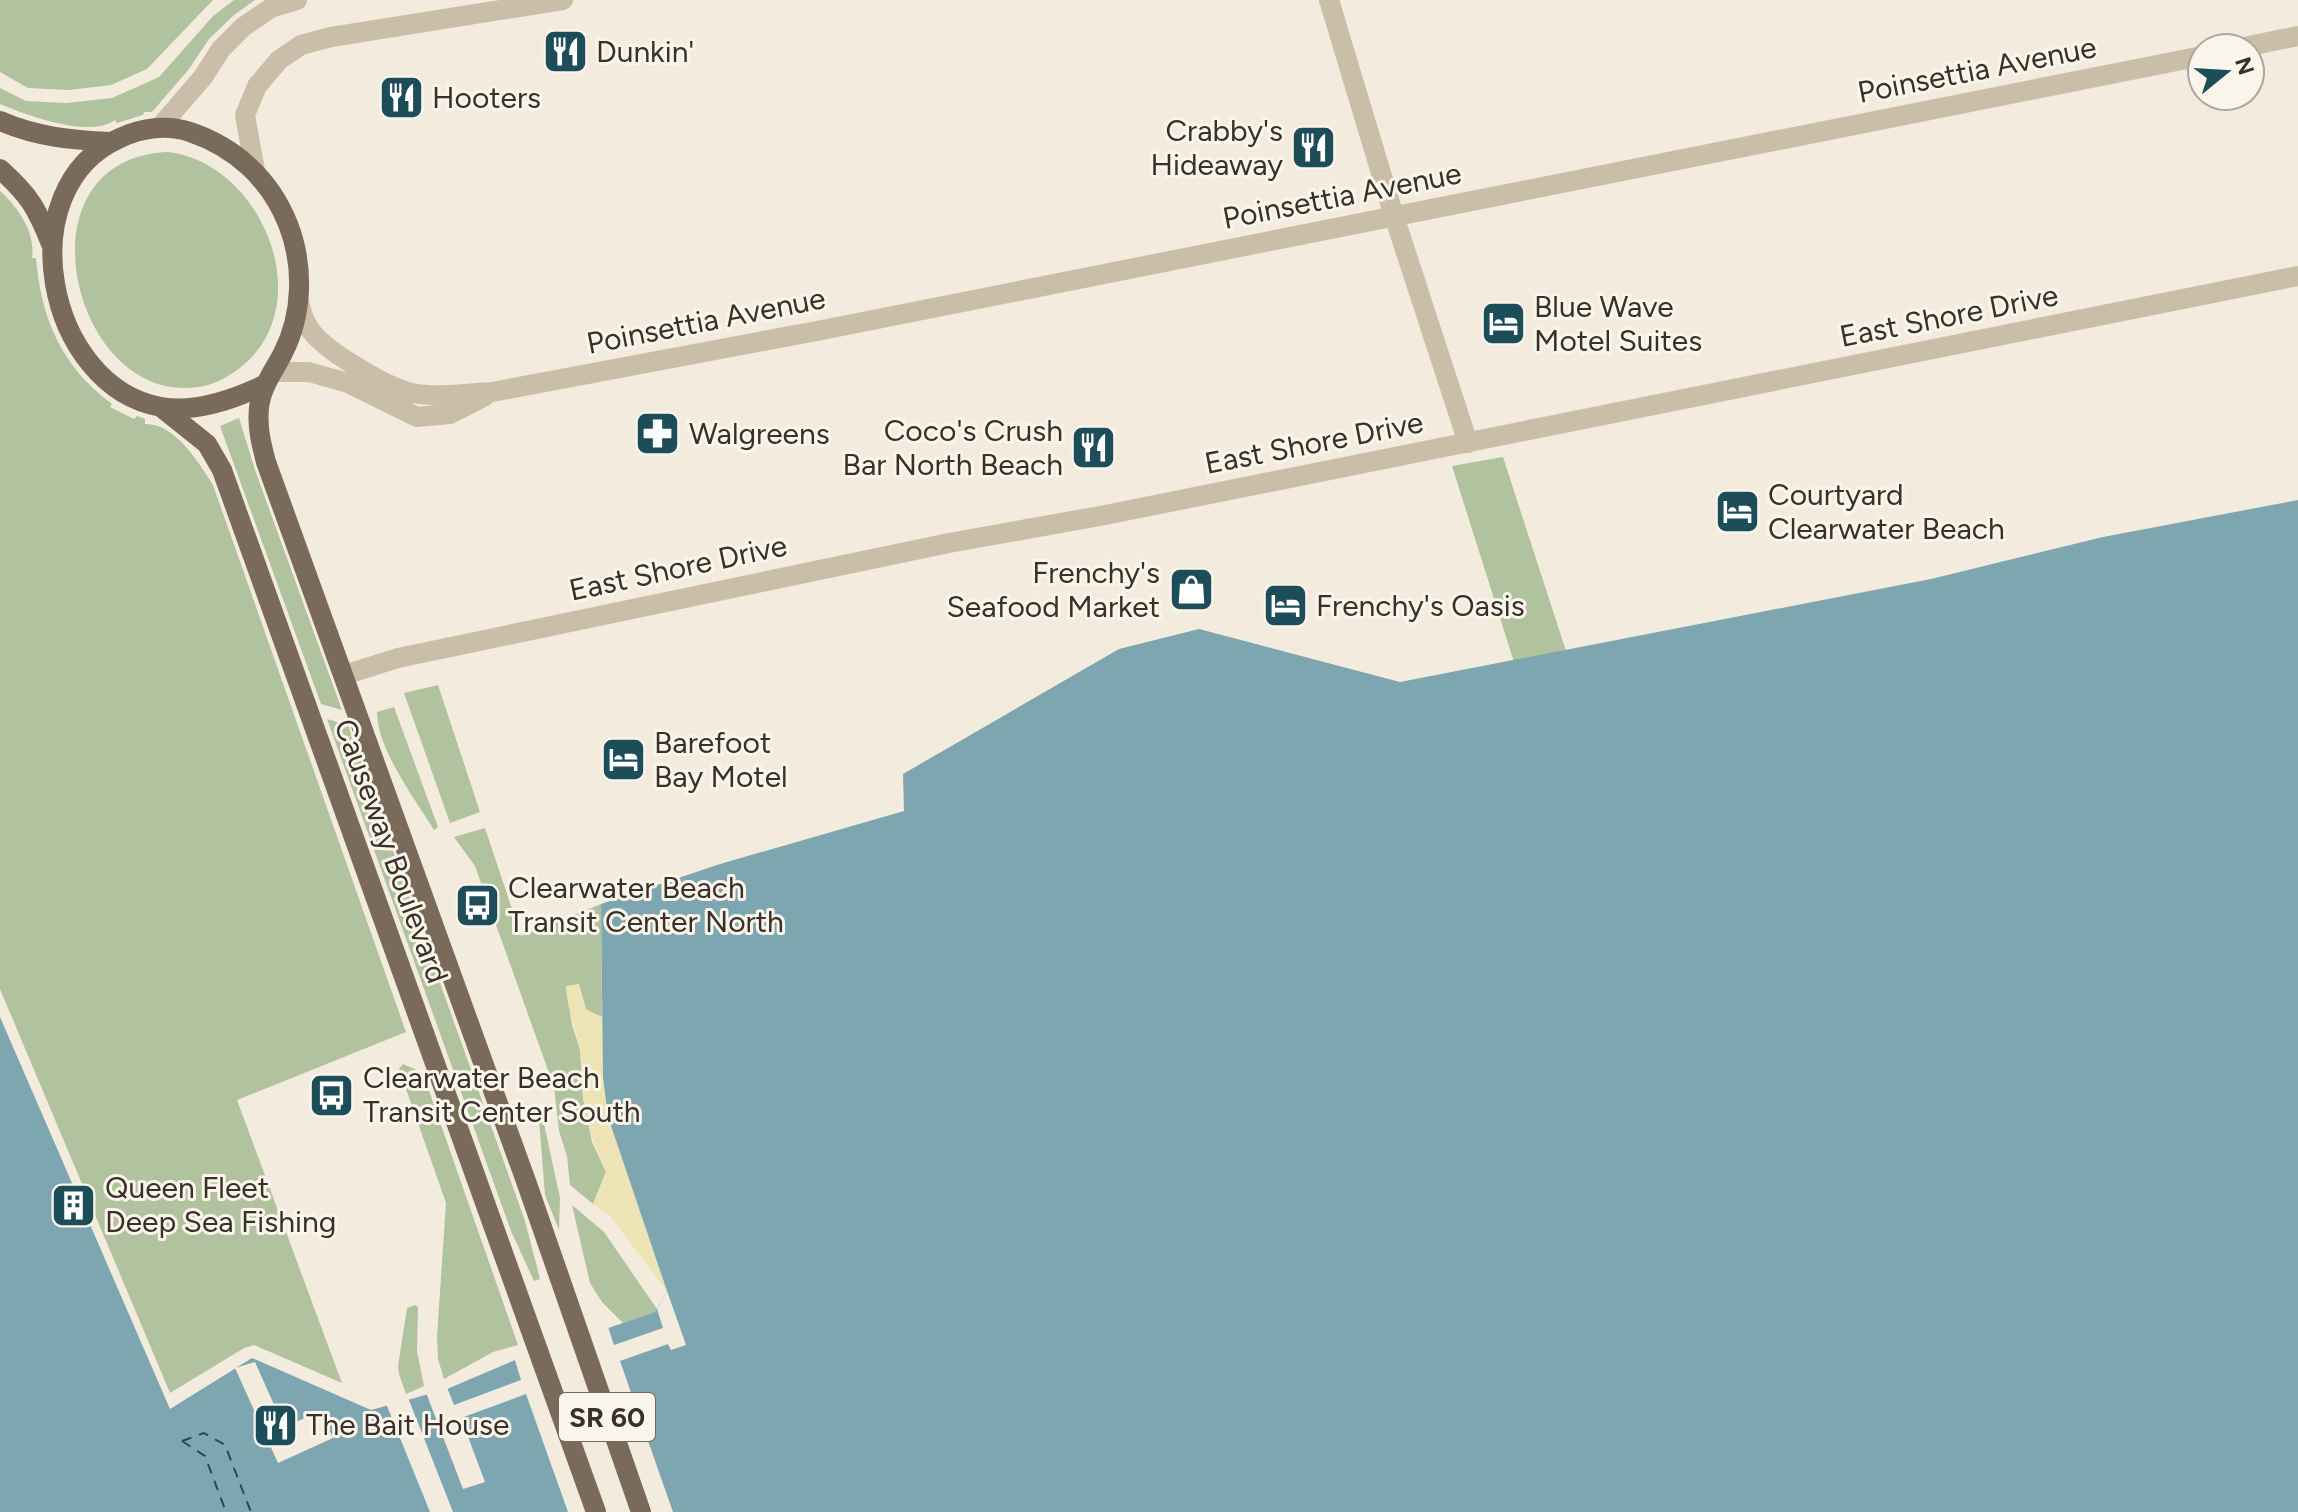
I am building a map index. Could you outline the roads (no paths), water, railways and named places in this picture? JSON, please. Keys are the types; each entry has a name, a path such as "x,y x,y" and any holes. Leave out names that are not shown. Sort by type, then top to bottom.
{"main road":[{"path":"0,121 26,133 64,140 111,142"},
{"path":"0,169 38,209 51,244 63,317 81,349 104,378 132,398 162,408 209,405 237,398 269,378 293,330 299,273 289,225 255,171 230,149 204,136 181,129 159,128 134,132 111,142 87,159 69,182 57,214 51,244"},
{"name":"Causeway Boulevard","path":"269,378 259,407 258,432 266,462 532,1199 641,1512"},
{"name":"Causeway Boulevard","path":"162,408 207,444 222,470 596,1512"}],"street":[{"path":"159,128 203,77 221,49 243,27 271,8 297,0"},
{"path":"255,171 245,115 257,86 279,60 301,45 331,37 563,0"},
{"path":"1329,0 1394,216 1468,443"},
{"path":"2266,43 2298,36"},
{"name":"Poinsettia Avenue","path":"298,299 308,327 331,352 371,374 411,393 444,395 492,392 2186,59"},
{"name":"East Shore Drive","path":"344,675 398,658 871,558 1100,516 2298,276"},
{"name":"Poinsettia Avenue","path":"269,378 309,372 348,383 417,417 450,414 492,392"}],"water":[{"path":"2298,500 2298,1512 0,1512 0,1017 170,1409 252,1358 371,1410 447,1389 515,1360 655,1312 667,1291 608,1117 603,1077 601,904 720,864 904,811 903,774 1119,649 1199,629 1400,682 1931,579 2103,537"}],"place":[{"name":"Dunkin'","path":"565,52"},
{"name":"Hooters","path":"401,98"},
{"name":"Crabby's Hideaway","path":"1314,148"},
{"name":"Blue Wave Motel Suites","path":"1503,324"},
{"name":"Walgreens","path":"658,434"},
{"name":"Coco's Crush Bar North Beach","path":"1094,448"},
{"name":"Courtyard Clearwater Beach","path":"1737,512"},
{"name":"Frenchy's Seafood Market","path":"1191,590"},
{"name":"Frenchy's Oasis","path":"1285,606"},
{"name":"Barefoot Bay Motel","path":"623,760"},
{"name":"Clearwater Beach Transit Center North","path":"477,905"},
{"name":"Clearwater Beach Transit Center South","path":"332,1095"},
{"name":"Queen Fleet Deep Sea Fishing","path":"74,1205"},
{"name":"The Bait House","path":"275,1425"}]}
